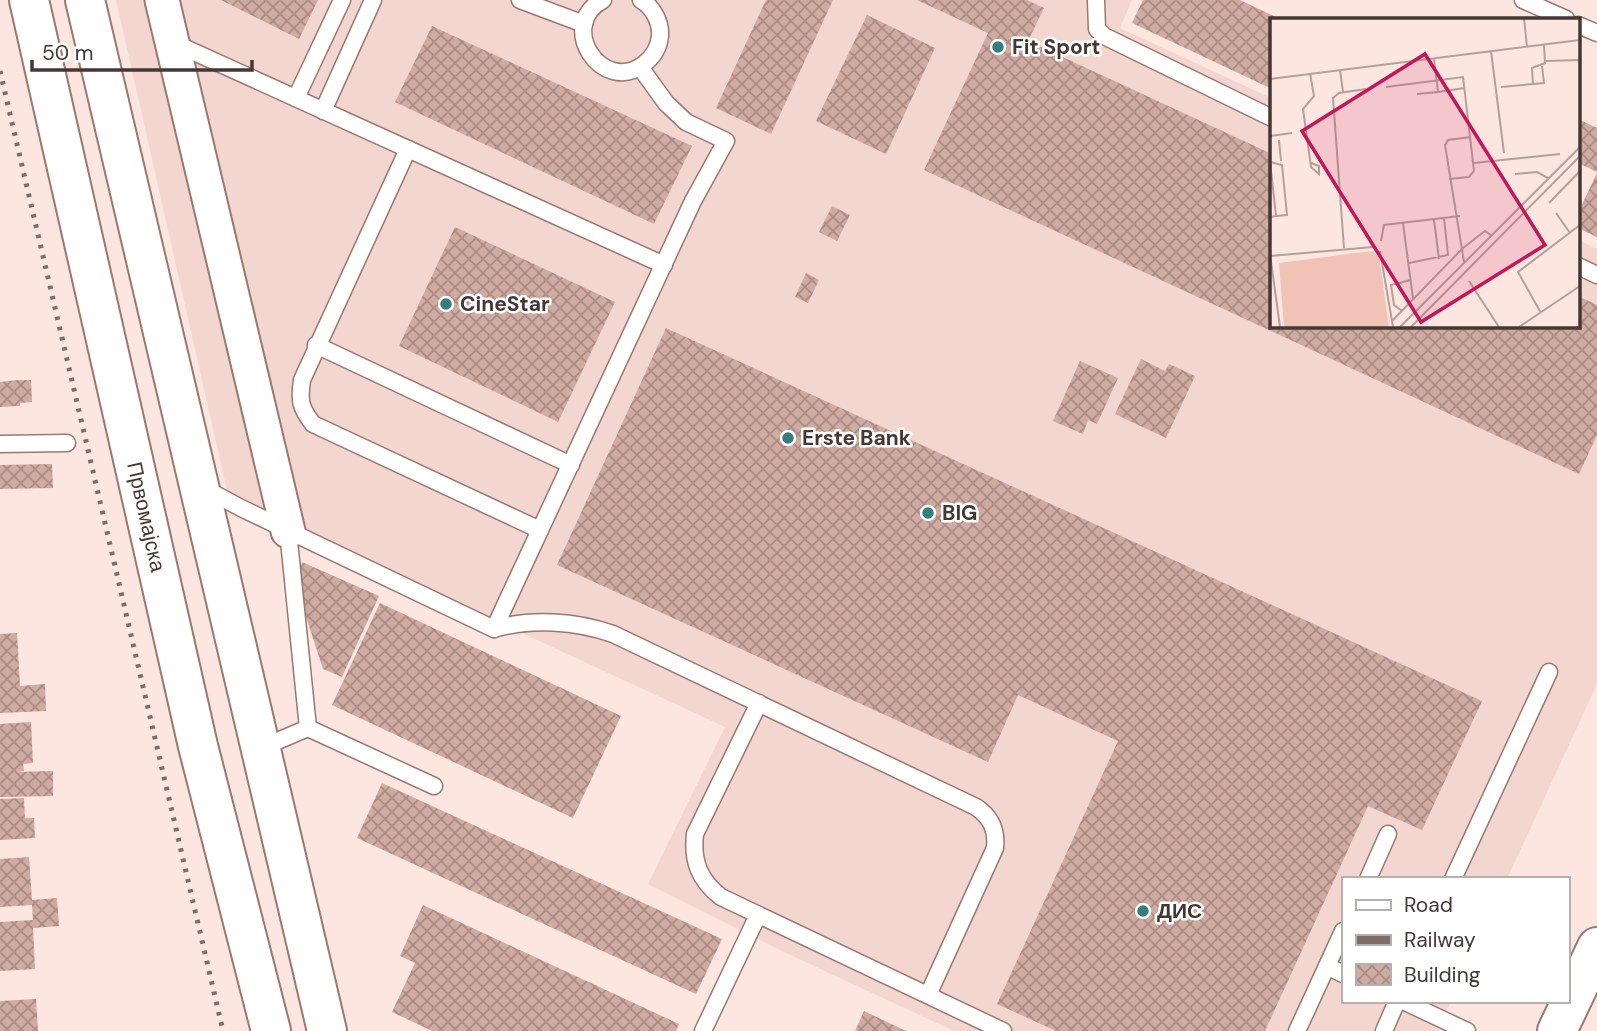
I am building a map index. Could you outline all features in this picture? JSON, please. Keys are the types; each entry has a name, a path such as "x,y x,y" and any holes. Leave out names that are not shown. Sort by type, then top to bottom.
{"main road":[{"name":"Првомајска","path":"29,0 198,746 271,1031"},
{"path":"85,0 327,1031"},
{"path":"1557,1031 1597,947"}],"street":[{"path":"162,0 288,531"}],"lane":[{"path":"296,99 342,0"},
{"path":"323,111 373,0"},
{"path":"520,0 584,24"},
{"path":"603,0 589,12 583,36 586,49 593,59 603,67 615,71 640,67 657,49 659,23 654,12 641,0"},
{"path":"1096,0 1097,29 1104,36 1270,117"},
{"path":"1523,0 1564,18"},
{"path":"1580,26 1597,33"},
{"path":"172,42 664,265"},
{"path":"494,629 693,201 726,141 686,122 666,103 640,67"},
{"path":"408,149 317,345 302,380 299,398 304,412 313,424 540,530"},
{"path":"1580,267 1597,275"},
{"path":"317,345 570,465"},
{"path":"0,444 68,443"},
{"path":"200,486 494,629 507,625 554,624 592,627 612,634 954,795 987,814 996,836 995,848 928,995"},
{"path":"288,531 308,728"},
{"path":"1454,877 1549,672"},
{"path":"759,704 695,834 693,849 698,870 708,887 721,897 1003,1031"},
{"path":"261,748 308,728 434,786"},
{"path":"1368,877 1388,835"},
{"path":"703,1031 758,915"},
{"path":"1297,1031 1342,933"},
{"path":"1327,966 1342,974"},
{"path":"1384,1031 1396,1003"},
{"path":"1407,1003 1467,1031"}],"shaded area":[{"name":"BIG","path":"116,0 1132,0 1120,28 1270,98 1270,327 1580,327 1580,241 1597,249 1597,684 1508,877 1342,877 1342,1003 1450,1003 1438,1031 954,1031 784,952 648,884 725,727 507,626 288,531 228,495"}],"building":[{"path":"221,0 318,0 299,39"},
{"path":"766,0 833,0 771,134 716,108"},
{"path":"917,0 1027,0 1044,8 1028,41 1270,153 1270,327 1580,327 1580,297 1597,305 1597,435 1579,474 924,170 988,33"},
{"path":"1143,0 1240,0 1278,18 1270,18 1270,88 1132,23"},
{"path":"867,15 935,48 886,154 816,121"},
{"path":"432,26 692,146 654,224 395,102"},
{"path":"1580,120 1597,128 1597,172 1580,164"},
{"path":"1597,173 1597,237 1580,229 1580,209"},
{"path":"832,206 850,215 837,241 819,232"},
{"path":"455,227 615,302 558,422 399,346"},
{"path":"806,273 819,280 808,303 795,297"},
{"path":"666,328 1482,701 1422,830 1368,806 1265,1031 1056,1031 997,1004 1118,741 1018,695 988,762 557,565"},
{"path":"1141,359 1165,371 1169,364 1195,376 1166,438 1115,414"},
{"path":"1080,361 1118,378 1097,424 1088,420 1083,434 1053,421"},
{"path":"31,380 32,402 0,407 0,382"},
{"path":"52,464 53,488 0,489 0,465"},
{"path":"302,562 379,596 342,677 323,669 296,586"},
{"path":"380,603 621,716 573,818 332,705"},
{"path":"17,633 20,686 45,684 46,711 0,713 0,634"},
{"path":"31,722 33,763 23,764 24,771 14,772 53,771 53,796 0,797 0,724"},
{"path":"382,783 722,939 696,994 357,838"},
{"path":"24,798 25,818 34,818 35,838 0,840 0,799"},
{"path":"29,857 32,900 57,898 59,926 33,928 35,969 0,971 0,922 33,920 32,905 0,907 0,859"},
{"path":"423,905 679,1024 676,1031 432,1031 392,1012 415,963 400,956"},
{"path":"36,999 38,1031 0,1031 0,1001"},
{"path":"864,1011 906,1031 855,1031"}],"railway":[{"path":"0,71 223,1031"}],"place":[{"name":"Fit Sport","path":"998,47"},
{"name":"CineStar","path":"446,304"},
{"name":"Erste Bank","path":"788,438"},
{"name":"BIG","path":"928,513"},
{"name":"ДИС","path":"1143,911"}]}
